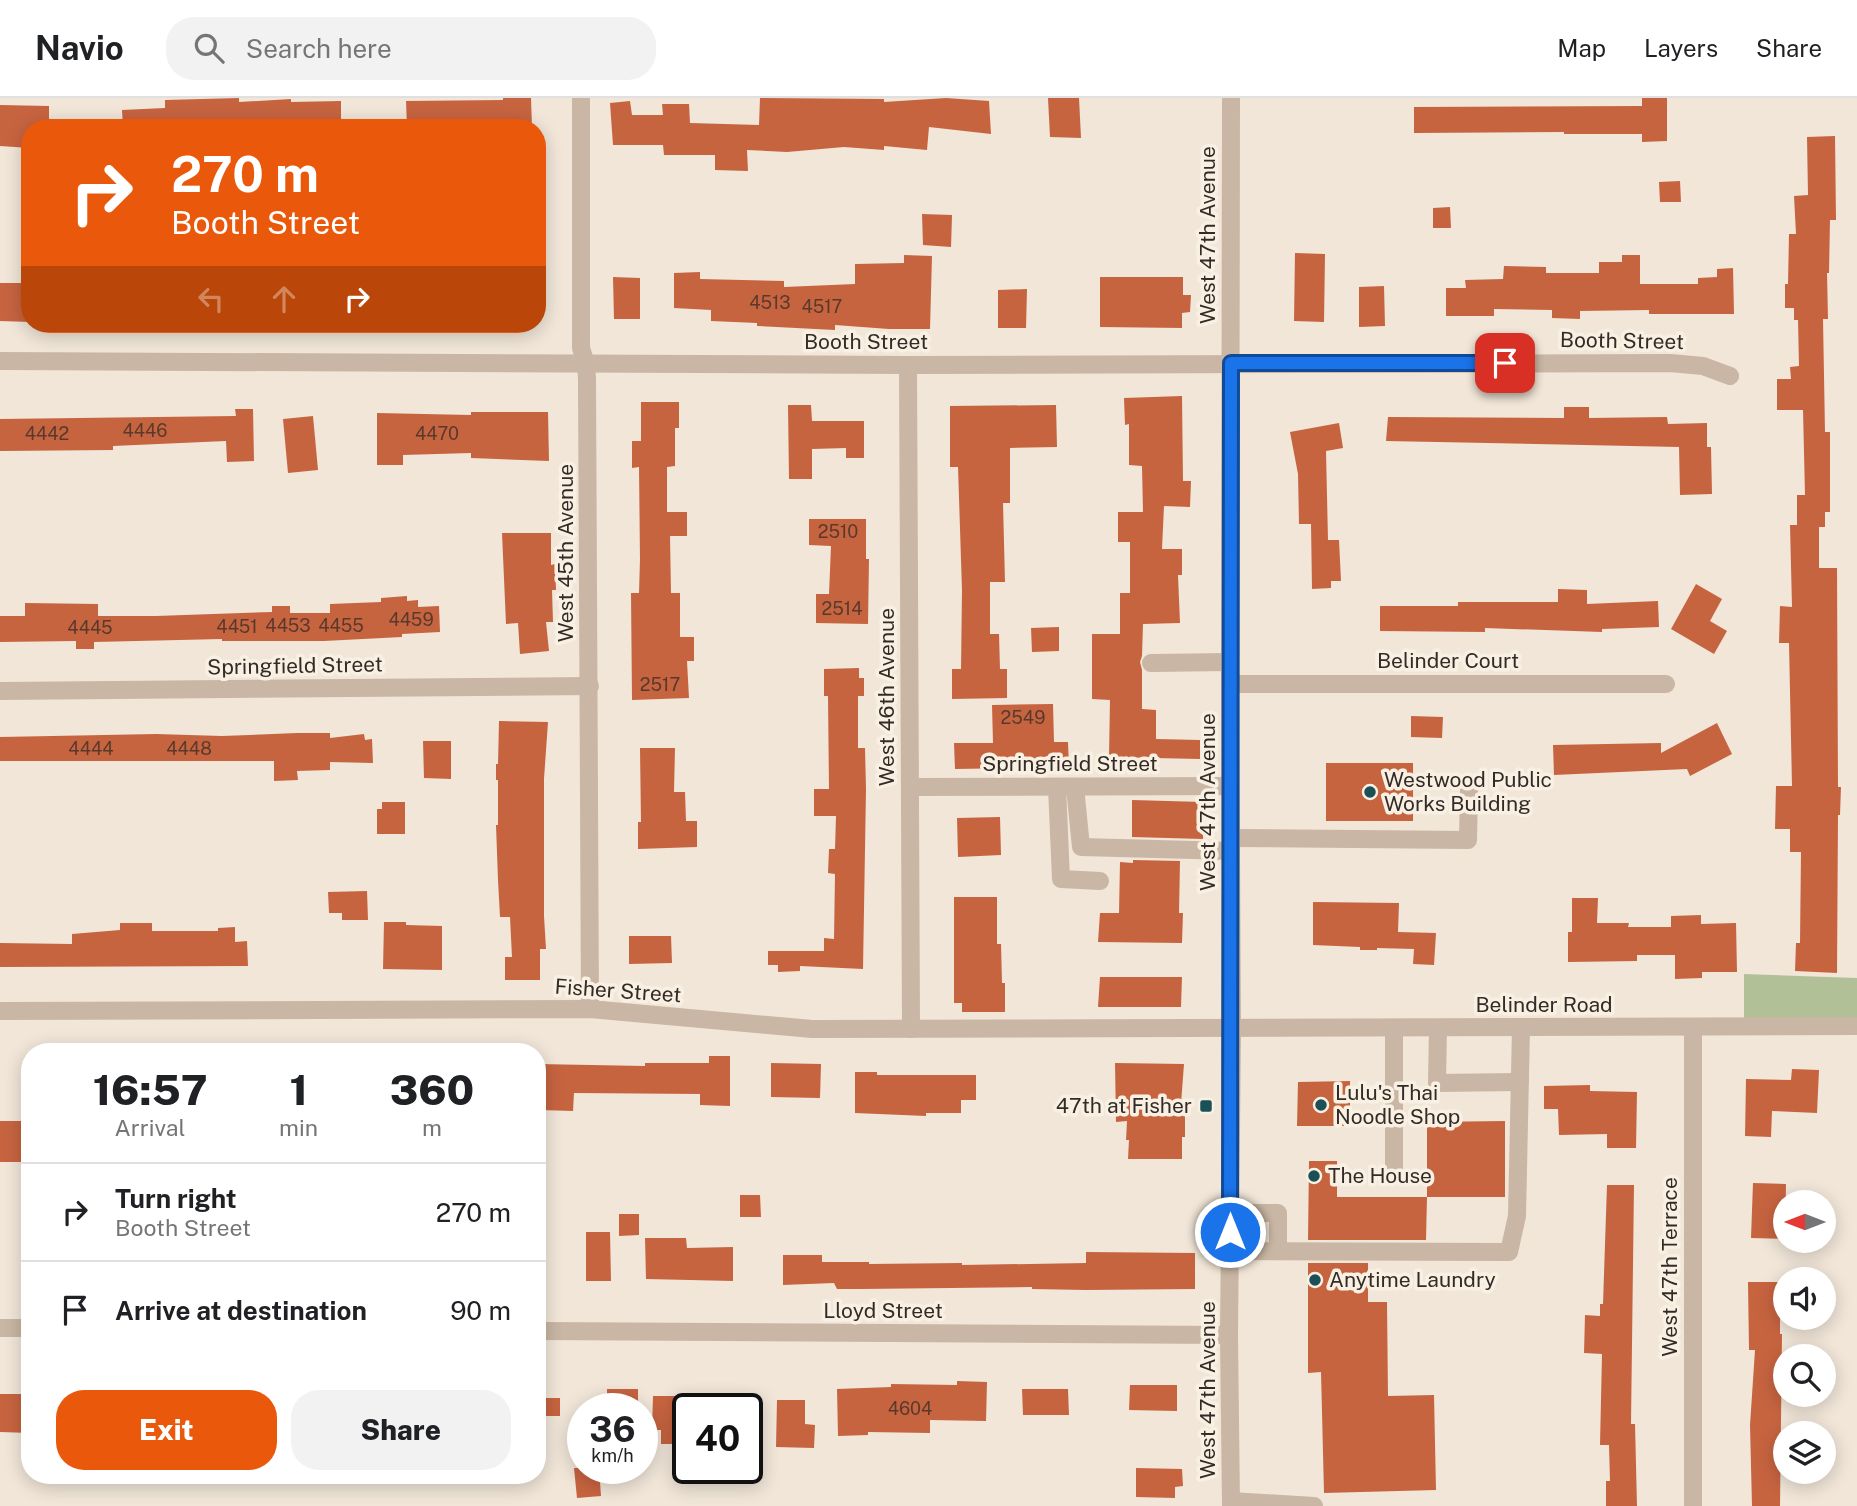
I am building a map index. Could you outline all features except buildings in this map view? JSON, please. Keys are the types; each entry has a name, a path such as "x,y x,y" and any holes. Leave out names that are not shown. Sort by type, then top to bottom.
{"street":[{"name":"West 45th Avenue","path":"581,98 581,348 586,364 590,686 590,1009"},
{"name":"West 47th Avenue","path":"1231,98 1231,1504"},
{"name":"Booth Street","path":"0,360 908,365 1670,363 1703,366 1730,376"},
{"name":"West 46th Avenue","path":"908,365 911,1029"},
{"path":"1151,663 1230,662"},
{"name":"Belinder Court","path":"1230,684 1666,684"},
{"name":"Springfield Street","path":"0,691 590,686"},
{"name":"Springfield Street","path":"910,788 1230,786"},
{"path":"1057,787 1061,879 1100,881"},
{"path":"1075,787 1081,847 1468,840 1469,790"},
{"name":"Fisher Street","path":"0,1011 590,1009 812,1029 1232,1029"},
{"name":"Belinder Road","path":"1232,1029 1857,1027"},
{"path":"1394,1028 1394,1175"},
{"path":"1438,1028 1437,1083 1520,1082"},
{"path":"1230,1251 1509,1252 1517,1216 1521,1028"},
{"name":"West 47th Terrace","path":"1693,1028 1693,1506"},
{"path":"1230,1213 1278,1213 1278,1251"},
{"path":"0,1328 21,1328"},
{"name":"Lloyd Street","path":"546,1331 1229,1335"},
{"path":"1231,1504 1314,1506"}],"green space":[{"path":"1744,974 1857,978 1857,1020 1744,1020"}],"place":[{"name":"Westwood Public Works Building","path":"1370,792"},
{"name":"Lulu's Thai Noodle Shop","path":"1321,1105"},
{"name":"47th at Fisher","path":"1206,1106"},
{"name":"The House","path":"1314,1176"},
{"name":"Anytime Laundry","path":"1315,1280"}],"route":[{"path":"1230,1232 1231,363 1505,363"}]}
